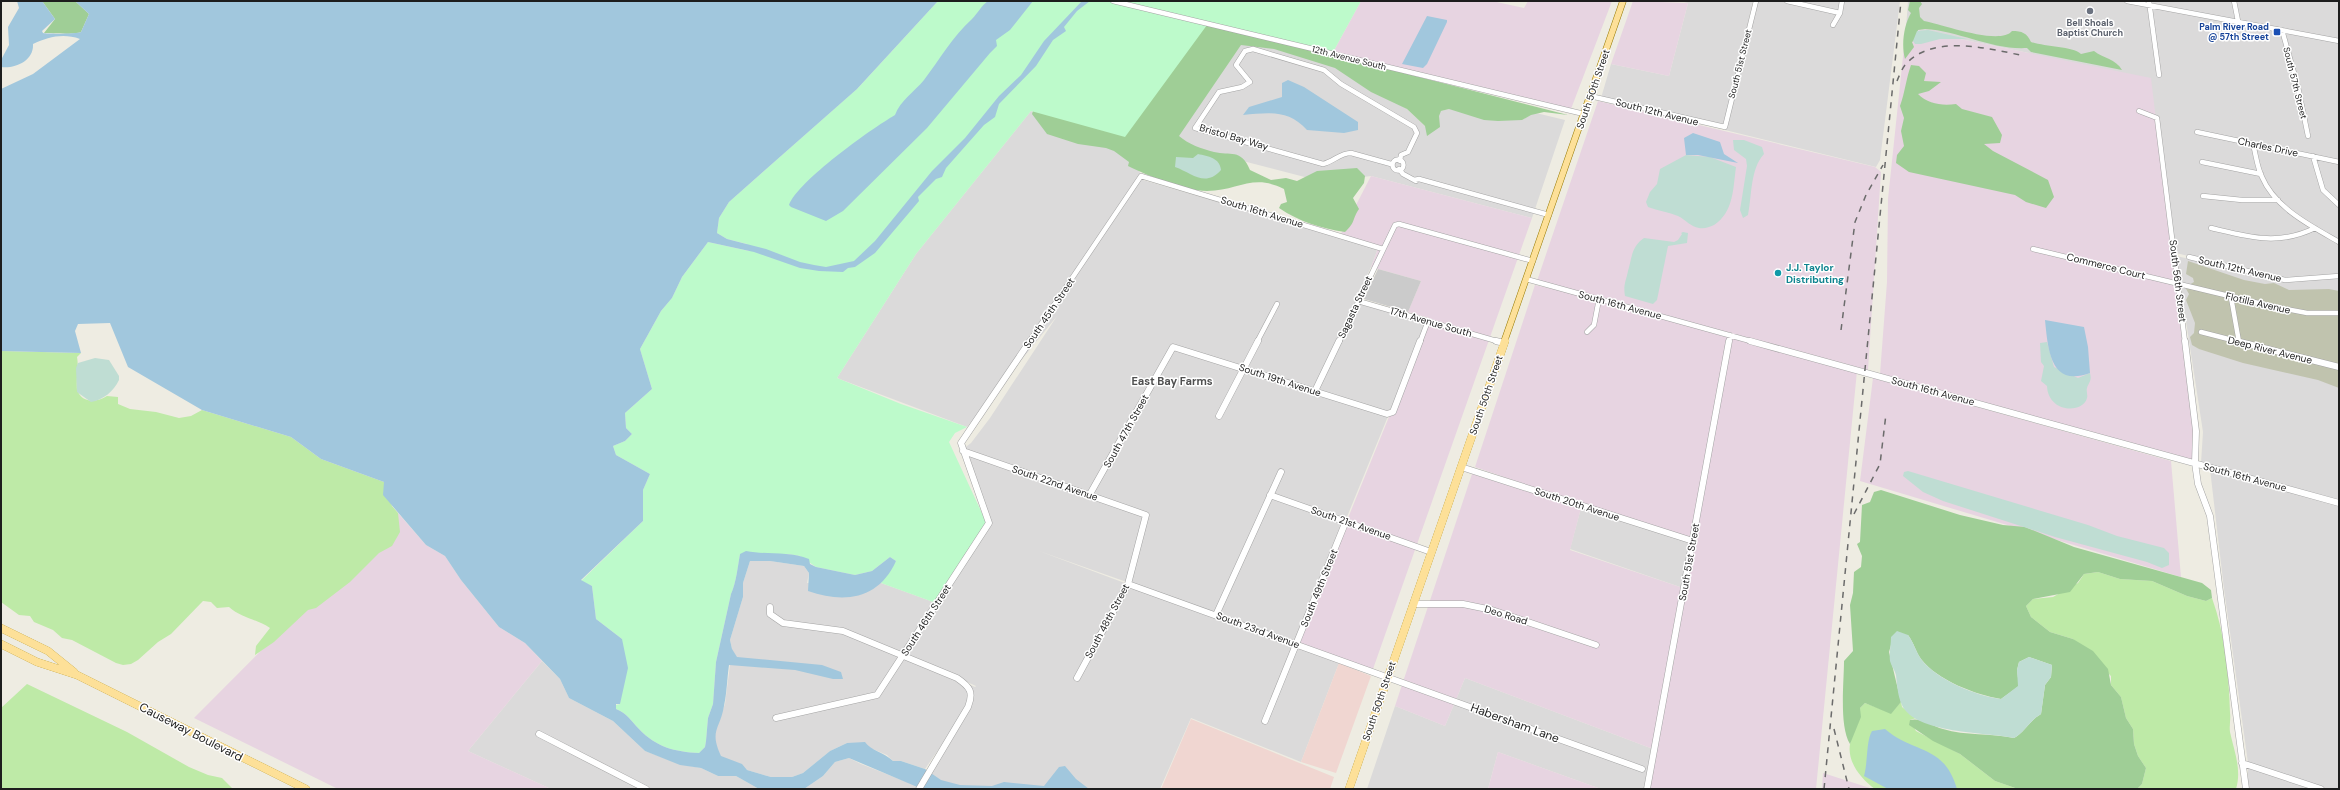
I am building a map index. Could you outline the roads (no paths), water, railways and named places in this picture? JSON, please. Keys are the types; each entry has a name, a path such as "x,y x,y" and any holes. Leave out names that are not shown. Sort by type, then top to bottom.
{"main road":[{"name":"South 50th Street","path":"1351,788 1413,604 1623,1"},
{"path":"1,628 48,651 77,674"},
{"path":"1,644 37,662 77,674"},
{"name":"Causeway Boulevard","path":"77,674 306,789"}],"street":[{"name":"12th Avenue South","path":"1113,1 1584,114"},
{"name":"South 51st Street","path":"1724,127 1756,1"},
{"path":"1787,1 1840,13"},
{"path":"1833,25 1840,13 1842,1"},
{"path":"2127,1 2149,3 2339,41"},
{"path":"2234,1 2238,21"},
{"path":"2149,3 2159,75"},
{"name":"South 57th Street","path":"2282,30 2298,87 2308,136"},
{"name":"Bristol Bay Way","path":"1391,164 1351,153 1345,153 1329,163 1323,164 1293,154 1195,128 1219,92 1242,87 1250,82 1236,65 1245,51 1253,49 1324,70 1342,84 1414,127 1417,133 1408,152 1401,155 1400,161"},
{"name":"South 12th Avenue","path":"1590,96 1724,127"},
{"name":"South 56th Street","path":"2139,111 2157,118 2179,284 2196,431 2195,463 2198,484 2210,516 2246,789"},
{"name":"Charles Drive","path":"2197,132 2339,162"},
{"path":"2253,144 2264,182 2278,200 2290,211 2339,242"},
{"path":"2313,156 2319,186 2324,194 2339,206"},
{"path":"1399,169 1405,165 1400,161 1394,161 1391,164 1399,169 1403,174 1414,180 1516,208 1519,207 1549,215"},
{"path":"2202,162 2261,174"},
{"name":"South 16th Avenue","path":"1141,176 1383,249"},
{"name":"South 45th Street","path":"963,451 961,443 1141,176"},
{"path":"2203,196 2242,200 2278,200"},
{"name":"Sagasta Street","path":"1315,391 1383,249 1397,224 1533,261"},
{"path":"2211,228 2275,240 2302,236 2315,228"},
{"name":"Commerce Court","path":"2033,249 2179,284"},
{"name":"South 12th Avenue","path":"2189,258 2285,280 2339,276"},
{"name":"South 16th Avenue","path":"1526,279 2339,503"},
{"name":"Flotilla Avenue","path":"2179,284 2307,313 2339,313"},
{"path":"2231,297 2239,342"},
{"path":"1587,332 1588,328 1594,326 1599,299"},
{"name":"17th Avenue South","path":"1358,301 1504,343"},
{"path":"1219,416 1277,304"},
{"name":"South 19th Avenue","path":"1173,347 1387,414 1393,412 1428,321"},
{"name":"Deep River Avenue","path":"2200,332 2339,367"},
{"name":"South 51st Street","path":"1646,789 1730,335"},
{"name":"South 47th Street","path":"1090,494 1173,347"},
{"name":"South 22nd Avenue","path":"963,451 1090,494 1146,515"},
{"name":"South 46th Street","path":"776,718 877,695 989,524 963,451"},
{"name":"South 20th Avenue","path":"1461,467 1693,541"},
{"path":"1216,615 1281,472"},
{"name":"South 21st Avenue","path":"1270,496 1346,521 1431,552"},
{"name":"South 48th Street","path":"1077,678 1128,584 1146,515"},
{"name":"South 49th Street","path":"1265,721 1346,521"},
{"name":"South 23rd Avenue","path":"1128,584 1388,677"},
{"name":"Deo Road","path":"1413,604 1463,604 1492,610 1596,645"},
{"path":"770,607 770,614 783,623 843,631 957,678 969,686 972,696 968,707 919,789"},
{"name":"Habersham Lane","path":"1388,677 1642,769"},
{"path":"539,734 646,789"},
{"path":"2242,763 2321,789"}],"railway":[{"path":"1824,789 1901,1"},
{"path":"1897,81 1905,65 1916,55 1930,49 1944,46 1976,47 2020,55"},
{"path":"1841,330 1855,222 1866,195 1883,165"},
{"path":"1854,514 1880,464 1886,414"},
{"path":"1834,729 1849,789"}],"place":[{"name":"Bell Shoals Baptist Church","path":"2090,11"},
{"name":"Palm River Road @ 57th Street","path":"2277,32"},
{"name":"J.J. Taylor Distributing","path":"1778,273"}],"district":[{"name":"East Bay Farms","path":"1172,381"}]}
